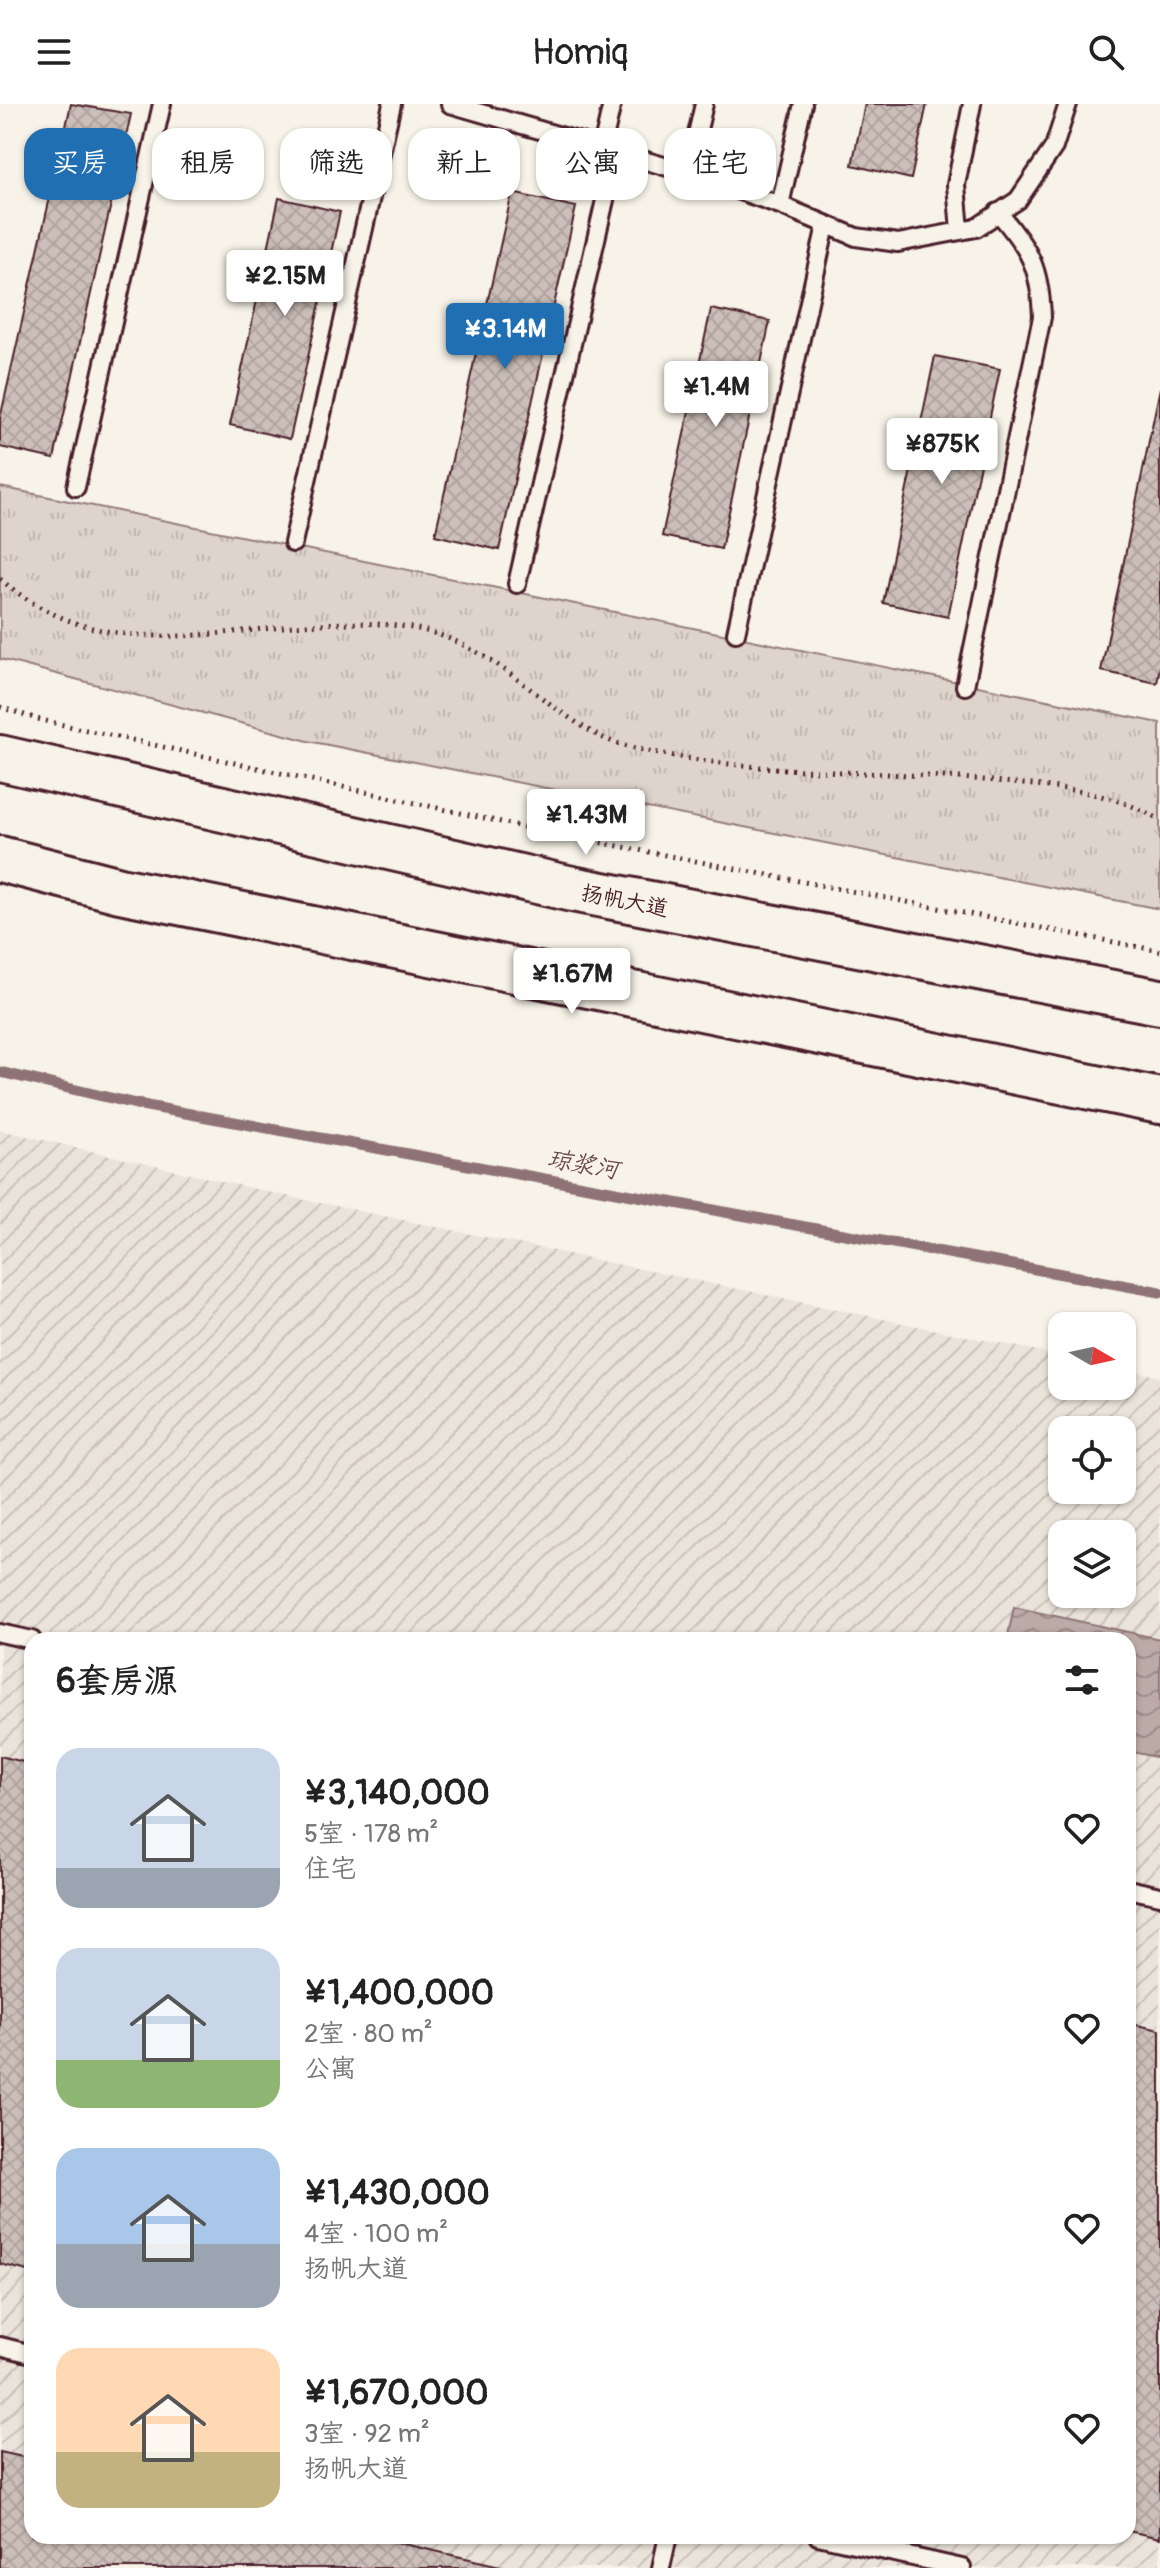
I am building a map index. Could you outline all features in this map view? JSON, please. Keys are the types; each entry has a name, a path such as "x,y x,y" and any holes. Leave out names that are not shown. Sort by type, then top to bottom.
{"main road":[{"name":"扬帆大道","path":"0,758 572,889 1160,1002"},
{"path":"0,859 120,890 1160,1101"}],"lane":[{"path":"76,487 162,104"},
{"path":"293,543 392,104"},
{"path":"450,104 536,129"},
{"path":"610,128 612,104"},
{"path":"698,128 704,104"},
{"path":"780,205 803,104"},
{"path":"960,230 956,185 972,104"},
{"path":"766,200 856,237 898,243 976,228 1018,200 1054,147 1068,104"},
{"path":"517,584 598,200"},
{"path":"965,686 1042,317 1041,281 1030,250 998,212"},
{"path":"736,633 826,225"},
{"path":"0,1633 24,1638"},
{"path":"1136,1891 1160,1896"},
{"path":"0,2346 24,2352"},
{"path":"661,2568 666,2544"},
{"path":"854,2544 962,2568"}],"path":[{"path":"0,579 17,594 59,618 107,634 160,638 242,632 302,623 349,622 416,628 470,645 602,737 653,752 731,764 936,774 1029,784 1104,796 1137,806 1160,820"},
{"path":"0,707 37,719 546,832 1160,951"}],"shaded area":[{"path":"0,1130 277,1194 1048,1353 1048,1400 1136,1400 1136,1371 1160,1377 1160,2568 0,2568"}],"green space":[{"path":"0,487 1160,723 1160,909 308,741 0,659"}],"water":[{"path":"1014,1607 1128,1632 1009,1632"},
{"path":"1136,1634 1160,1639 1160,1758 1136,1753"}],"building":[{"path":"71,104 131,114 128,128 66,128"},
{"path":"865,104 927,104 911,179 852,165"},
{"path":"520,195 576,207 499,550 435,535 510,200 520,200"},
{"path":"279,198 340,212 290,439 230,425"},
{"path":"49,200 112,200 54,459 0,447 0,419"},
{"path":"711,309 770,321 721,549 662,536"},
{"path":"935,356 1000,369 948,617 883,603"},
{"path":"1160,388 1160,667 1157,683 1101,671"},
{"path":"0,1756 24,1762 24,2270 0,2264"},
{"path":"1136,2025 1160,2030 1160,2538 1136,2533"},
{"path":"0,2452 24,2457 24,2544 404,2544 509,2568 0,2568"}],"waterway":[{"name":"琼浆河","path":"0,1072 136,1104 1160,1292"}]}
